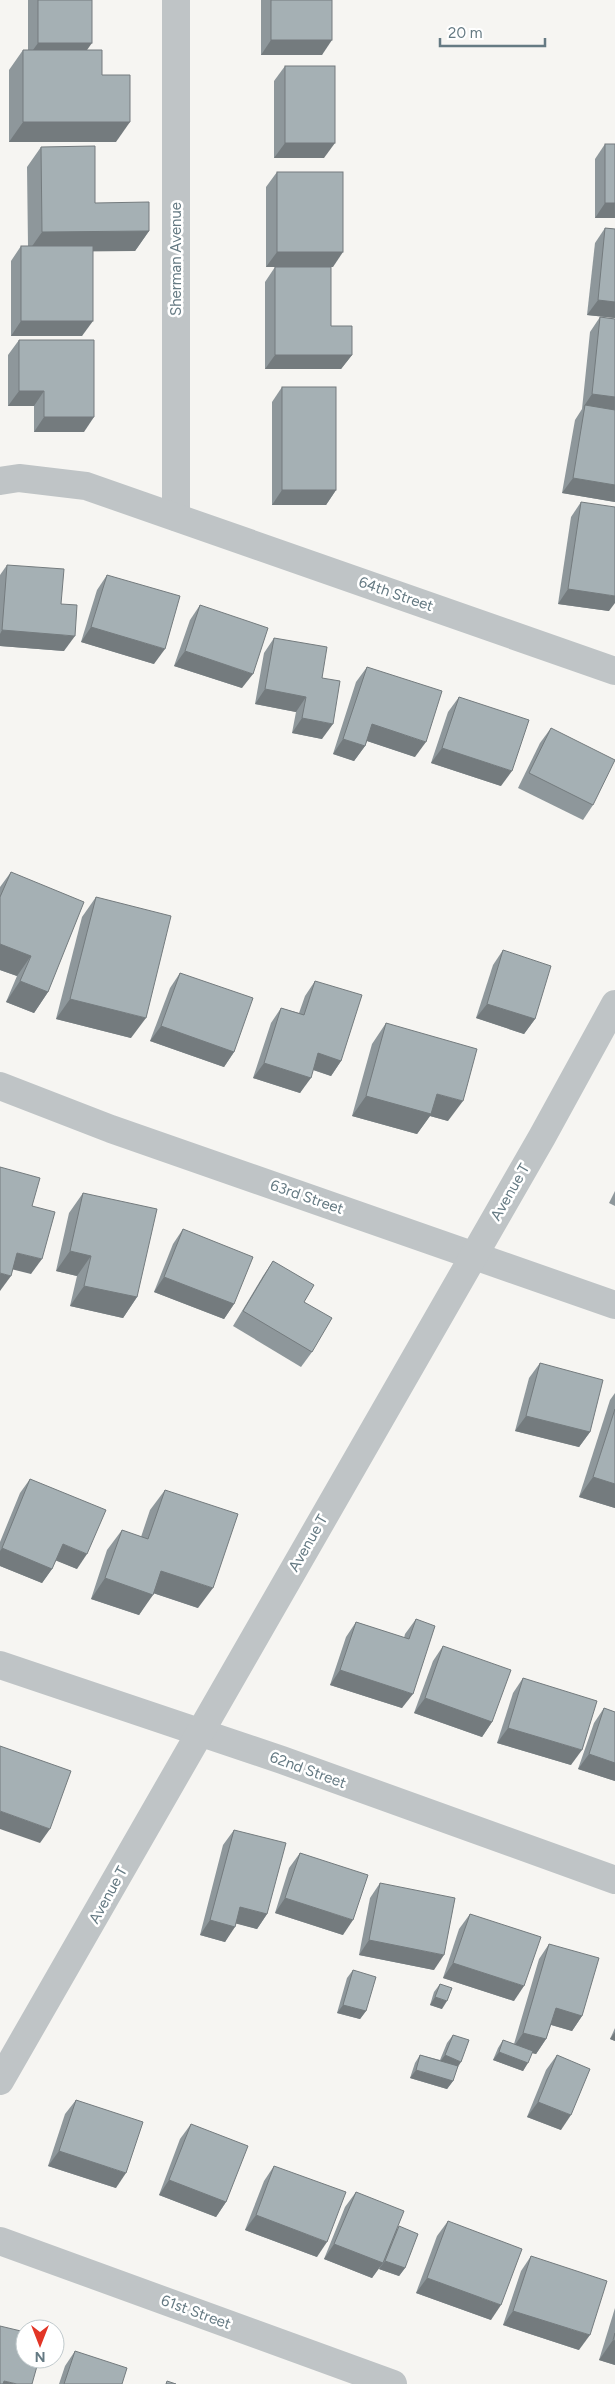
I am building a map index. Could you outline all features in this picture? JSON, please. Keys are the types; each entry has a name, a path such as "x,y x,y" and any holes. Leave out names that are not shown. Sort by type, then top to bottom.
{"street":[{"name":"Sherman Avenue","path":"176,0 176,517"},
{"name":"64th Street","path":"0,481 19,478 86,486 615,671"},
{"name":"Avenue T","path":"0,2082 542,1136 615,1004"},
{"name":"63rd Street","path":"0,1086 111,1129 615,1305"},
{"name":"62nd Street","path":"0,1665 199,1732 615,1880"},
{"name":"61st Street","path":"0,2240 393,2384"}],"building":[{"path":"38,0 92,0 92,43 38,43"},
{"path":"271,0 332,0 332,40 271,40"},
{"path":"23,50 102,50 102,75 130,75 130,122 23,122"},
{"path":"285,66 335,66 335,143 285,143"},
{"path":"605,144 615,144 615,203 605,203"},
{"path":"95,146 95,203 149,202 149,231 42,232 41,147"},
{"path":"277,172 343,172 343,252 277,252"},
{"path":"605,228 615,229 615,302 598,300"},
{"path":"21,246 93,246 93,321 21,321"},
{"path":"275,267 331,267 331,326 352,326 352,355 275,355"},
{"path":"600,317 615,319 615,397 592,394"},
{"path":"19,340 94,340 94,417 44,417 44,391 19,391"},
{"path":"282,387 336,387 336,490 282,490"},
{"path":"585,405 615,410 615,485 573,478"},
{"path":"581,502 615,507 615,596 568,589"},
{"path":"7,565 64,569 61,604 77,605 75,636 2,630"},
{"path":"107,575 180,596 165,649 91,627"},
{"path":"200,605 268,628 253,674 185,651"},
{"path":"274,638 327,647 322,678 340,681 333,724 302,718 306,697 265,689"},
{"path":"367,667 442,691 426,742 372,724 365,746 343,739"},
{"path":"459,697 529,720 512,771 442,748"},
{"path":"551,728 615,760 593,805 529,773"},
{"path":"11,872 84,902 48,992 20,981 31,956 0,944 0,897"},
{"path":"96,897 171,916 146,1018 70,999"},
{"path":"503,950 551,966 535,1019 487,1004"},
{"path":"180,973 253,998 234,1052 161,1026"},
{"path":"315,981 362,995 341,1061 318,1053 311,1078 264,1063 281,1008 304,1015"},
{"path":"386,1023 477,1049 463,1101 437,1094 431,1114 366,1096"},
{"path":"0,1167 40,1178 32,1206 55,1212 42,1259 17,1253 11,1276 0,1273"},
{"path":"83,1193 157,1209 137,1297 84,1286 91,1256 70,1251"},
{"path":"183,1229 253,1257 234,1304 164,1277"},
{"path":"273,1261 314,1285 304,1302 332,1318 312,1352 243,1311"},
{"path":"540,1363 603,1380 590,1432 526,1416"},
{"path":"615,1409 615,1484 593,1477"},
{"path":"30,1479 106,1510 87,1554 63,1544 52,1569 2,1548"},
{"path":"165,1490 238,1514 213,1588 161,1571 153,1595 105,1578 122,1530 148,1539"},
{"path":"416,1619 435,1626 413,1694 340,1670 356,1622 409,1639"},
{"path":"443,1646 511,1670 492,1722 425,1698"},
{"path":"523,1678 597,1701 582,1750 508,1728"},
{"path":"604,1708 615,1712 615,1763 589,1754"},
{"path":"0,1746 71,1771 50,1829 0,1811"},
{"path":"234,1830 286,1843 267,1914 240,1907 235,1927 210,1920"},
{"path":"300,1853 368,1875 353,1920 285,1898"},
{"path":"380,1883 455,1898 444,1955 369,1940"},
{"path":"470,1914 541,1937 524,1986 453,1963"},
{"path":"549,1944 599,1958 582,2016 556,2008 546,2039 523,2033"},
{"path":"353,1970 376,1977 366,2011 343,2005"},
{"path":"440,1984 452,1988 447,2001 435,1997"},
{"path":"453,2035 469,2040 461,2062 445,2055"},
{"path":"503,2040 533,2051 528,2063 499,2052"},
{"path":"420,2055 458,2066 453,2081 416,2070"},
{"path":"557,2055 590,2069 571,2115 538,2102"},
{"path":"76,2100 143,2122 126,2173 59,2151"},
{"path":"191,2124 248,2146 226,2202 169,2180"},
{"path":"274,2166 346,2192 327,2242 256,2215"},
{"path":"356,2192 404,2211 383,2263 334,2244"},
{"path":"448,2221 522,2249 501,2305 427,2278"},
{"path":"399,2226 418,2234 405,2268 385,2261"},
{"path":"531,2256 607,2281 590,2335 513,2311"},
{"path":"0,2326 15,2330 15,2369 36,2369 32,2384 17,2384 4,2381 3,2384 0,2384"},
{"path":"75,2351 127,2368 122,2384 64,2384"}]}
